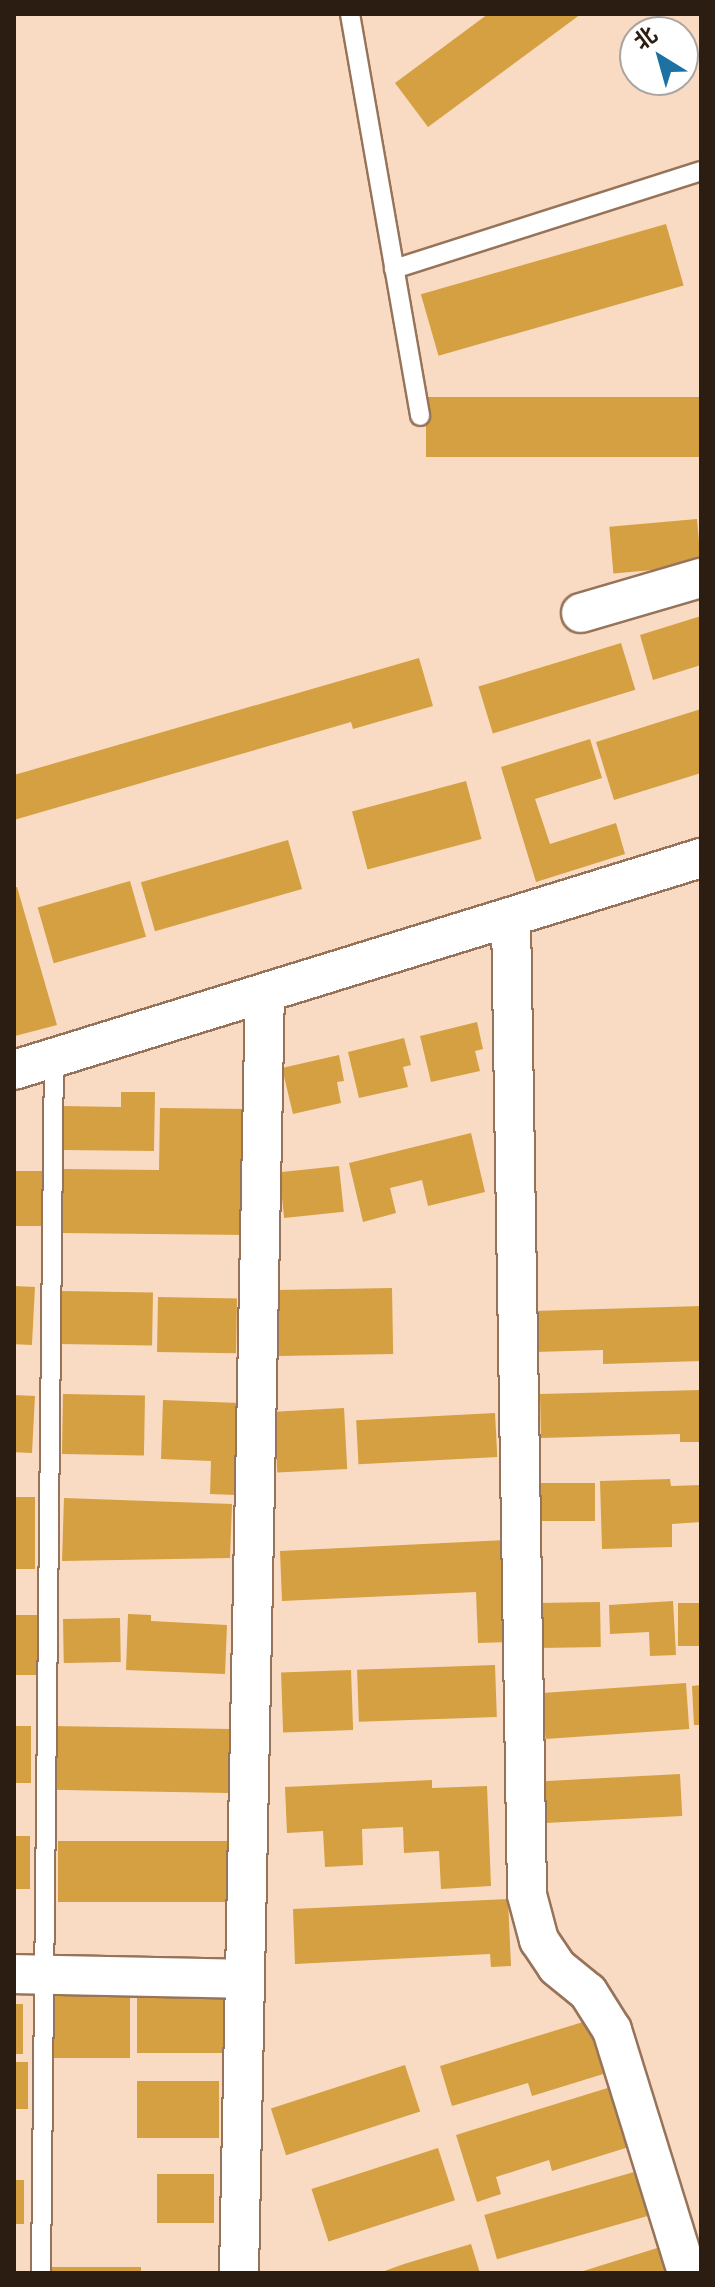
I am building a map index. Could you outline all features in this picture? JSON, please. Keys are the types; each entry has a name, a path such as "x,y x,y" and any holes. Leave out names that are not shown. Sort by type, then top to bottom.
{"street":[{"path":"581,613 701,578"},
{"path":"14,1070 701,858"},
{"path":"511,917 527,1895 539,1940 557,1967 588,1992 612,2030 687,2273"},
{"path":"239,2273 265,993"},
{"path":"30,1975 245,1979"}],"lane":[{"path":"350,14 420,416"},
{"path":"394,269 701,171"},
{"path":"41,2273 30,1975 54,1058"}],"building":[{"path":"488,14 581,14 428,127 395,83"},
{"path":"666,224 684,286 439,356 421,294"},
{"path":"426,397 701,397 701,457 426,457"},
{"path":"697,519 701,566 613,573 609,527"},
{"path":"701,616 701,665 653,680 640,635"},
{"path":"621,643 635,690 493,733 479,687"},
{"path":"419,658 433,706 353,729 351,722 14,820 14,775"},
{"path":"701,709 701,773 614,800 596,742"},
{"path":"590,739 602,778 535,799 550,844 616,823 625,854 536,882 501,767"},
{"path":"466,781 482,839 368,869 352,812"},
{"path":"288,840 302,889 155,931 141,882"},
{"path":"130,881 146,937 54,963 38,907"},
{"path":"17,887 57,1025 15,1036 14,888"},
{"path":"477,1022 483,1049 475,1051 480,1071 431,1082 420,1036"},
{"path":"404,1038 411,1065 403,1067 408,1087 359,1098 348,1052"},
{"path":"339,1055 344,1081 337,1082 341,1103 293,1114 282,1068"},
{"path":"121,1092 155,1092 154,1151 62,1150 62,1106 121,1107"},
{"path":"160,1108 248,1109 246,1235 62,1233 63,1169 159,1170"},
{"path":"471,1133 485,1192 428,1206 422,1180 390,1188 396,1213 363,1222 349,1163"},
{"path":"339,1166 344,1212 284,1218 279,1172"},
{"path":"14,1171 43,1171 43,1226 14,1226"},
{"path":"14,1286 35,1287 32,1345 14,1344"},
{"path":"392,1288 393,1354 279,1356 278,1290"},
{"path":"60,1291 153,1293 152,1346 59,1344"},
{"path":"158,1297 237,1298 236,1353 157,1352"},
{"path":"701,1306 701,1361 603,1364 603,1350 535,1352 534,1311"},
{"path":"701,1390 701,1442 680,1442 680,1434 541,1438 540,1394"},
{"path":"63,1394 145,1395 144,1455 62,1454"},
{"path":"14,1395 35,1396 32,1453 14,1452"},
{"path":"163,1400 239,1403 236,1495 210,1494 211,1461 161,1459"},
{"path":"344,1408 347,1469 277,1473 274,1412"},
{"path":"495,1413 497,1457 358,1464 356,1420"},
{"path":"670,1479 671,1486 701,1485 701,1522 672,1524 672,1547 602,1549 600,1481"},
{"path":"537,1483 595,1483 595,1521 537,1521"},
{"path":"14,1497 35,1497 35,1569 14,1569"},
{"path":"64,1498 232,1504 230,1558 62,1561"},
{"path":"506,1540 511,1642 478,1643 476,1592 282,1601 280,1551"},
{"path":"673,1601 676,1655 650,1656 649,1632 610,1634 609,1605"},
{"path":"600,1602 601,1647 540,1648 539,1603"},
{"path":"678,1603 701,1603 701,1646 678,1646"},
{"path":"128,1614 151,1615 151,1621 227,1625 225,1674 126,1670"},
{"path":"14,1615 38,1615 38,1675 14,1675"},
{"path":"120,1618 121,1662 64,1663 63,1619"},
{"path":"495,1665 497,1717 359,1722 357,1670"},
{"path":"351,1670 353,1730 283,1732 281,1672"},
{"path":"686,1683 689,1729 546,1739 542,1693"},
{"path":"701,1685 701,1725 694,1725 692,1686"},
{"path":"14,1726 31,1726 31,1783 14,1783"},
{"path":"51,1726 230,1729 229,1793 50,1790"},
{"path":"680,1774 682,1816 545,1823 543,1781"},
{"path":"432,1780 432,1788 487,1786 491,1886 441,1889 439,1851 404,1853 403,1827 362,1829 363,1865 325,1867 323,1831 287,1833 285,1787"},
{"path":"14,1836 30,1836 30,1889 14,1889"},
{"path":"58,1841 232,1841 232,1902 58,1902"},
{"path":"508,1899 511,1966 491,1967 490,1954 295,1964 293,1909"},
{"path":"52,1995 130,1995 130,2058 52,2058"},
{"path":"137,1997 225,1997 225,2053 137,2053"},
{"path":"14,2004 23,2004 23,2054 14,2054"},
{"path":"596,2018 613,2071 532,2096 528,2083 452,2106 440,2066"},
{"path":"14,2062 28,2062 28,2109 14,2109"},
{"path":"405,2065 420,2112 286,2155 271,2109"},
{"path":"137,2081 219,2081 219,2138 137,2138"},
{"path":"614,2086 632,2146 552,2171 549,2160 496,2177 501,2194 477,2202 456,2135"},
{"path":"438,2148 455,2200 329,2241 312,2189"},
{"path":"641,2170 654,2214 497,2259 484,2215"},
{"path":"157,2174 214,2174 214,2223 157,2223"},
{"path":"14,2180 24,2180 24,2224 14,2224"},
{"path":"471,2244 480,2273 379,2273 404,2264"},
{"path":"667,2245 676,2273 580,2273 580,2272"},
{"path":"52,2267 141,2267 141,2273 52,2273"}]}
